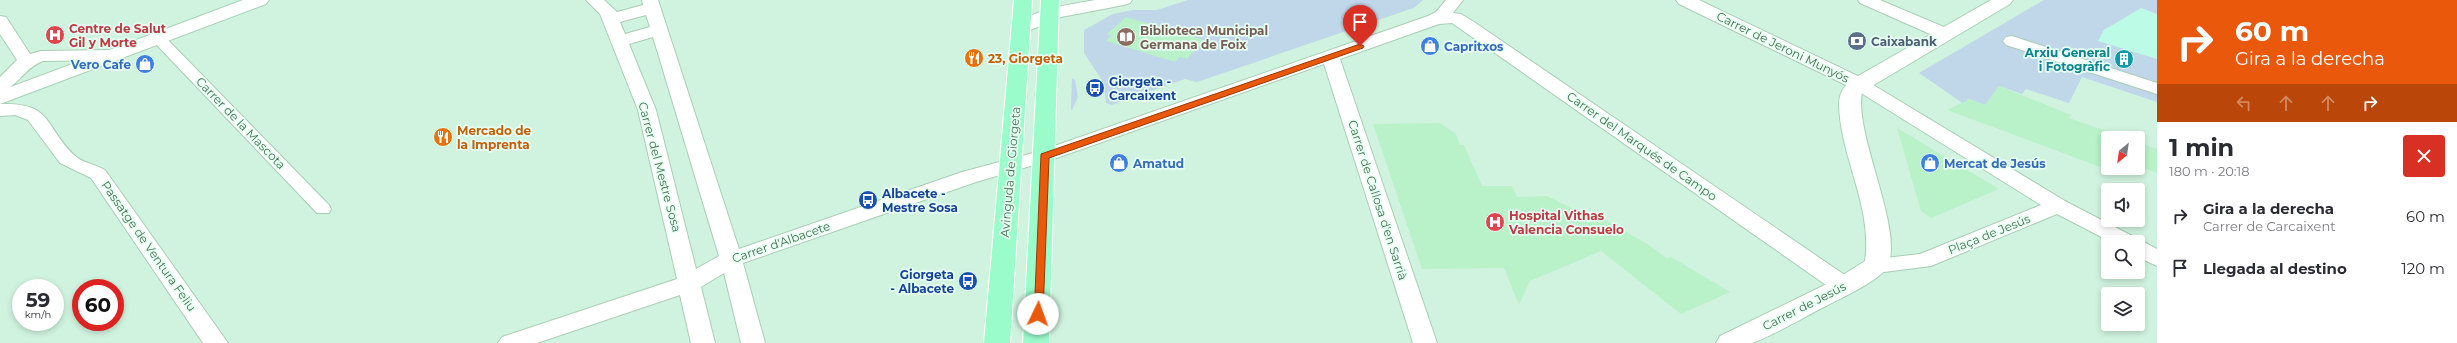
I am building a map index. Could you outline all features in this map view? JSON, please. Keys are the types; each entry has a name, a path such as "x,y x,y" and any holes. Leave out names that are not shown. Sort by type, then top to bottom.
{"main road":[{"path":"0,98 260,0"},
{"name":"Avinguda de Giorgeta","path":"996,343 1023,0"},
{"name":"Carrer de Jeroni Munyós","path":"1685,0 1859,84"},
{"path":"1876,265 1880,243 1850,101 1852,90 1859,84 2004,0"},
{"path":"1036,343 1050,7"},
{"name":"Carrer de Jesús","path":"1745,340 1844,286 1876,265"}],"street":[{"name":"Carrer del Mestre Sosa","path":"594,0 608,12 648,110 703,343"},
{"path":"1021,29 1050,7 1124,0"},
{"path":"1436,20 1442,16 1455,0"},
{"path":"1866,0 1944,34"},
{"path":"611,19 652,4 731,259 753,343"},
{"name":"Carrer del Marqués de Campo","path":"1436,20 1455,18 1468,26 1844,286"},
{"name":"Carrer d'Albacete","path":"510,343 690,283 731,259 1010,165 1044,156 1436,20"},
{"path":"0,21 26,61"},
{"path":"620,41 660,30"},
{"name":"Carrer de la Mascota","path":"158,38 323,209"},
{"path":"2012,41 2157,90"},
{"path":"0,87 26,61 42,56 113,55"},
{"name":"Carrer de Callosa d'en Sarrià","path":"1331,57 1425,343"},
{"path":"1859,84 2058,206 2117,235"},
{"name":"Passatge de Ventura Feliu","path":"0,110 18,109 29,111 38,117 68,160 98,174 216,343"},
{"name":"Plaça de Jesús","path":"1876,265 1923,260 2058,206"}],"shaded area":[{"path":"0,0 2157,0 2157,343 0,343"},
{"path":"1188,0 1423,0 1414,8 1197,82 1185,79 1112,105 1106,103 1104,83 1084,53 1084,30 1113,14 1133,10 1157,10"},
{"path":"2044,0 2157,0 2157,102 2082,77 2069,103 2026,89 2022,94 1999,86 1985,105 1968,99 1964,104 1919,73"},
{"path":"1072,78 1075,80 1078,97 1072,110 1071,108"}],"sand":[{"path":"2141,8 2157,14 2157,59 2098,41 2104,30"}],"building":[{"path":"1126,17 1204,40 1187,59 1180,57 1175,62 1106,41 1111,36 1107,34"},
{"path":"1999,86 2071,115 2069,118 2107,131 2101,131 2101,167 1947,110 1970,99 1985,105"},
{"name":"Hospital Vithas Valencia Consuelo","path":"1440,123 1456,134 1460,145 1464,145 1482,186 1512,186 1517,197 1547,196 1595,220 1591,212 1649,245 1666,258 1671,257 1730,292 1681,314 1601,251 1530,281 1519,305 1504,268 1422,269 1373,124"},
{"name":"Mercat de Jesús","path":"1897,128 1999,189 1931,218 1921,211"},
{"path":"2145,145 2157,149 2157,173 2145,169"}],"place":[{"name":"Centre de Salut Gil y Morte","path":"55,35"},
{"name":"Biblioteca Municipal Germana de Foix","path":"1126,37"},
{"name":"Caixabank","path":"1857,41"},
{"name":"Capritxos","path":"1430,46"},
{"name":"23, Giorgeta","path":"974,58"},
{"name":"Arxiu General i Fotogràfic","path":"2124,59"},
{"name":"Vero Cafe","path":"145,64"},
{"name":"Giorgeta - Carcaixent","path":"1095,88"},
{"name":"Mercado de la Imprenta","path":"443,137"},
{"name":"Amatud","path":"1119,163"},
{"name":"Mercat de Jesús","path":"1930,163"},
{"name":"Albacete - Mestre Sosa","path":"868,200"},
{"name":"Hospital Vithas Valencia Consuelo","path":"1495,222"},
{"name":"Giorgeta - Albacete","path":"968,281"}],"route":[{"path":"1038,314 1044,156 1360,46"}]}
